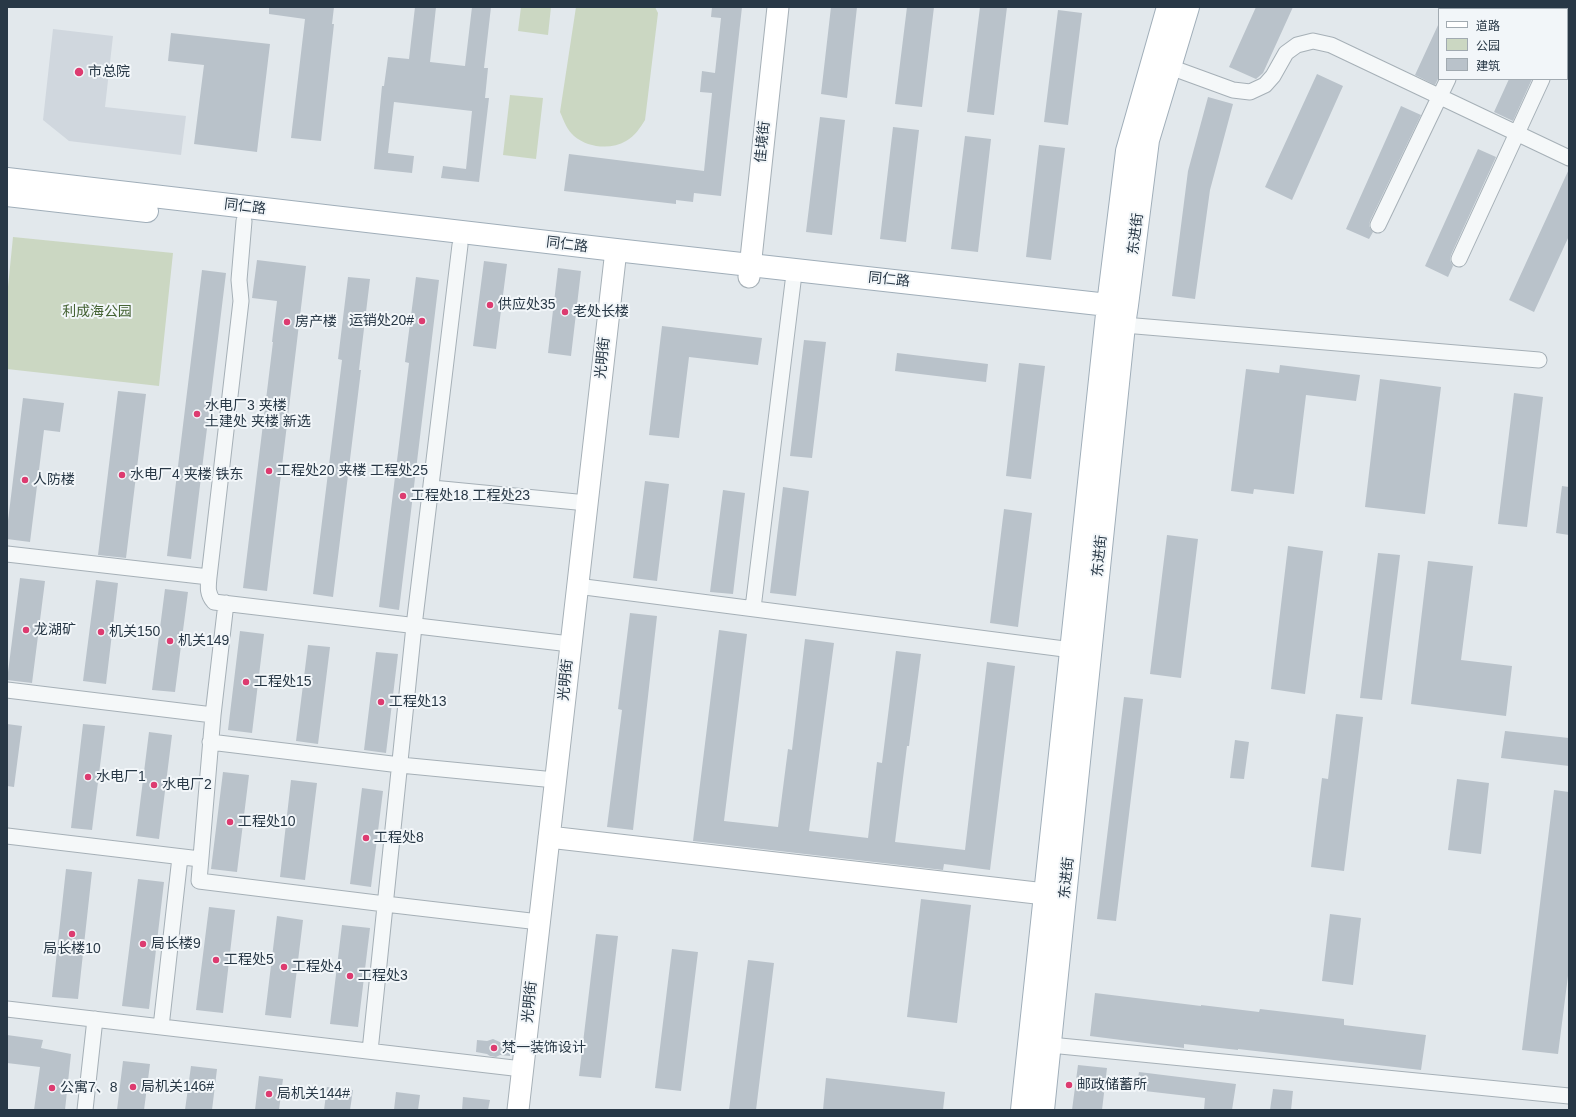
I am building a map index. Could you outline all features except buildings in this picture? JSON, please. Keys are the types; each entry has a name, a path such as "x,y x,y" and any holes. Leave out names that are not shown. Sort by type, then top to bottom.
{"main road":[{"name":"佳境街","path":"749,271 778,7"},
{"name":"东进街","path":"1022,1110 1039,1044 1118,313 1127,151 1168,7"},
{"name":"东进街","path":"1043,1110 1039,1044 1045,894 1072,650 1118,313 1148,140 1188,7"},
{"name":"同仁路","path":"7,179 615,256 1118,313"},
{"name":"同仁路","path":"7,196 460,245 615,256"},
{"name":"光明街","path":"518,1110 615,256"},
{"name":"同仁路","path":"749,271 793,282 1118,313"},
{"path":"548,837 1045,894"}],"street":[{"path":"1170,67 1232,90 1250,92 1265,85 1273,76 1286,53 1297,45 1313,40 1331,45 1569,158"},
{"path":"1378,225 1448,80"},
{"path":"1460,259 1542,80"},
{"path":"244,222 240,280 241,301 209,577 209,596 214,602 570,644"},
{"path":"370,1051 414,626 432,488 460,245"},
{"path":"753,608 793,282"},
{"path":"1118,313 1539,360"},
{"path":"432,488 586,503"},
{"path":"7,554 209,577"},
{"path":"577,586 1072,650"},
{"path":"226,603 210,742 199,881 539,922"},
{"path":"7,690 213,715"},
{"path":"210,742 400,765 555,780"},
{"path":"7,836 200,859"},
{"path":"161,1027 180,856"},
{"path":"7,1009 522,1070"},
{"path":"85,1110 95,1019"},
{"path":"1039,1044 1569,1096"}],"shaded area":[{"name":"市总院","path":"53,29 113,36 105,107 186,116 181,155 69,141 43,120"}],"green space":[{"path":"521,7 551,7 548,35 518,31"},
{"path":"576,7 655,7 658,13 645,120 635,134 629,139 614,146 607,147 593,145 580,140 569,131 560,112"},
{"path":"510,95 543,98 536,159 503,155"},
{"name":"利成海公园","path":"13,237 173,253 159,386 7,369 7,297"}],"place":[{"name":"市总院","path":"79,72"},
{"name":"供应处35","path":"490,305"},
{"name":"老处长楼","path":"565,312"},
{"name":"运销处20#","path":"422,321"},
{"name":"房产楼","path":"287,322"},
{"name":"水电厂3 夹楼 土建处 夹楼 新选","path":"197,414"},
{"name":"工程处20 夹楼 工程处25","path":"269,471"},
{"name":"水电厂4 夹楼 铁东","path":"122,475"},
{"name":"人防楼","path":"25,480"},
{"name":"工程处18 工程处23","path":"403,496"},
{"name":"龙湖矿","path":"26,630"},
{"name":"机关150","path":"101,632"},
{"name":"机关149","path":"170,641"},
{"name":"工程处15","path":"246,682"},
{"name":"工程处13","path":"381,702"},
{"name":"水电厂1","path":"88,777"},
{"name":"水电厂2","path":"154,785"},
{"name":"工程处10","path":"230,822"},
{"name":"工程处8","path":"366,838"},
{"name":"局长楼10","path":"72,934"},
{"name":"局长楼9","path":"143,944"},
{"name":"工程处5","path":"216,960"},
{"name":"工程处4","path":"284,967"},
{"name":"工程处3","path":"350,976"},
{"name":"梵一装饰设计","path":"494,1048"},
{"name":"邮政储蓄所","path":"1069,1085"},
{"name":"局机关146#","path":"133,1087"},
{"name":"公寓7、8","path":"52,1088"},
{"name":"局机关144#","path":"269,1094"}]}
